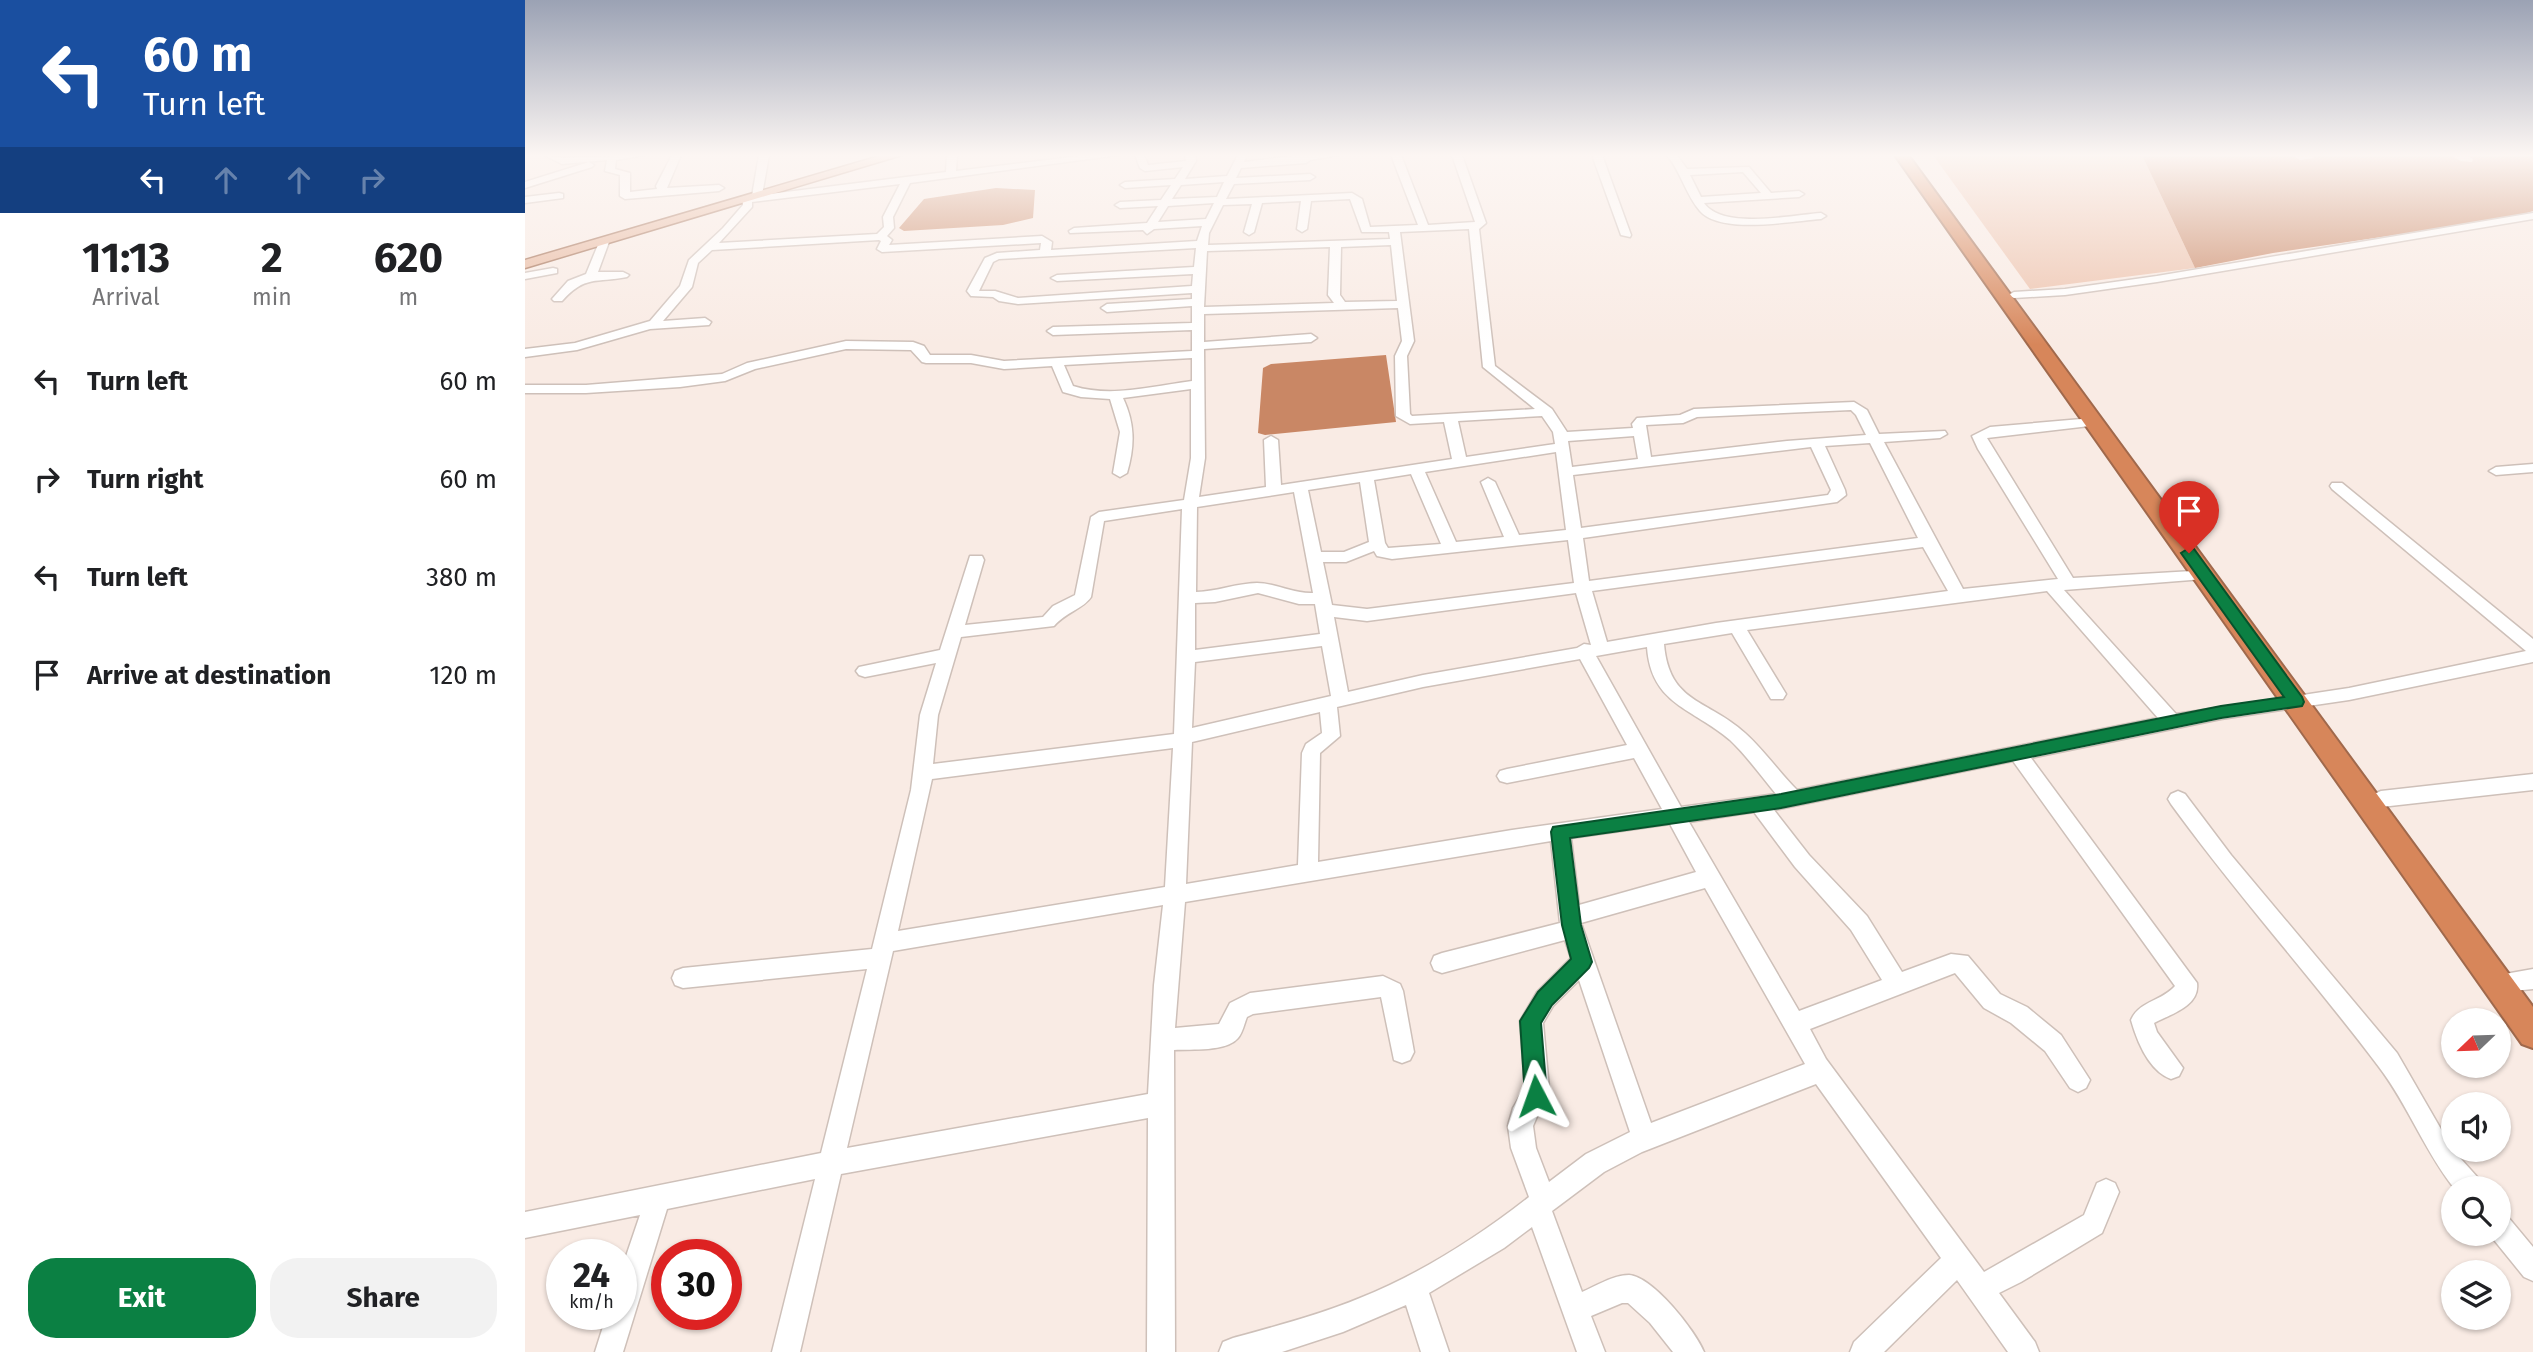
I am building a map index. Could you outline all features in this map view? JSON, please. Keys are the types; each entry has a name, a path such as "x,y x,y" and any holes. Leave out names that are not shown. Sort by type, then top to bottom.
{"highway":[{"path":"1946,218 2204,575 2523,980 2533,1008"},
{"path":"1957,218 2302,701 2533,1033"}],"main road":[{"path":"525,264 686,218"}],"street":[{"path":"650,325 686,286 693,262 736,218"},
{"path":"880,237 889,228 888,218"},
{"path":"1135,248 1155,218"},
{"path":"1161,1352 1160,1104 1165,985 1175,896 1191,502 1198,458 1198,270 1201,246 1212,218"},
{"path":"1249,232 1253,218"},
{"path":"1302,229 1305,218"},
{"path":"1362,218 1364,228 1395,235"},
{"path":"1420,218 1424,228"},
{"path":"1480,218 1482,223 1474,228 1489,367 1520,388 1554,421 1561,442 1592,649 1641,750 1818,1067 2025,1352"},
{"path":"1620,218 1626,235"},
{"path":"1719,218 1729,221 1782,218"},
{"path":"2014,295 2065,292 2170,277 2521,218"},
{"path":"1074,231 1210,222"},
{"path":"1404,304 1197,307 1019,301 1003,299 995,294 973,293 991,258 1135,248 1336,243 1424,228 1477,226"},
{"path":"1395,235 1409,341 1401,356 1403,416 1410,420 1547,412"},
{"path":"708,247 880,237 887,240 881,247 885,249 1044,239 1047,242 1045,253"},
{"path":"591,276 604,242"},
{"path":"1336,243 1334,295 1342,306"},
{"path":"1057,278 1198,270"},
{"path":"525,276 553,271"},
{"path":"558,299 572,283 591,276 622,275"},
{"path":"1095,331 1108,302"},
{"path":"1053,331 1095,331 1197,307"},
{"path":"525,353 572,348 615,332 650,325 705,322"},
{"path":"525,389 625,387 712,379 731,375 751,366 857,344 913,346 930,359 971,359 1004,365 1311,338"},
{"path":"1056,360 1068,389 1082,393 1114,393 1198,384"},
{"path":"1114,393 1128,426 1129,438 1120,473"},
{"path":"1645,461 1639,424 1643,421 1683,419 1694,413 1848,405 1862,413 1927,542 1957,594"},
{"path":"1450,417 1460,464"},
{"path":"2093,422 1990,431 1979,436 2060,584 2173,723"},
{"path":"954,632 1048,622 1059,610 1079,601 1083,597 1097,518 1191,502 1417,471 1561,442 1640,432"},
{"path":"1566,472 1816,443 1940,433"},
{"path":"1271,440 1274,491"},
{"path":"1367,478 1377,544 1387,554 1574,534 1832,499 1839,495 1838,490 1816,443"},
{"path":"2496,471 2533,468"},
{"path":"1417,471 1450,547"},
{"path":"1488,482 1513,540"},
{"path":"2337,486 2533,648"},
{"path":"1300,487 1316,557 1335,702 1331,736 1311,753 1308,872"},
{"path":"1188,598 1215,597 1258,588 1367,615 1927,542"},
{"path":"1316,557 1346,558 1377,544"},
{"path":"786,1352 884,951 924,773 929,715 976,560"},
{"path":"924,773 1182,738 1423,681 1592,649 1736,626 1957,594 2204,575"},
{"path":"1736,626 1777,694"},
{"path":"1186,657 1328,639"},
{"path":"1655,639 1658,668 1666,682 1686,702 1723,724 1740,739 1767,773 1793,799"},
{"path":"865,671 893,668 946,655"},
{"path":"683,978 884,951 1308,872 1793,799 2221,712 2349,694 2533,656"},
{"path":"1507,776 1641,750"},
{"path":"2018,754 2186,983 2187,991 2177,1000 2142,1020 2148,1038 2171,1069"},
{"path":"2381,799 2533,782"},
{"path":"2178,799 2224,861 2389,1061 2436,1142 2461,1176"},
{"path":"1759,804 1802,861 1859,923 1898,985"},
{"path":"1560,832 1571,923 1582,962 1644,1138"},
{"path":"1442,963 1711,877"},
{"path":"1582,962 1545,999 1531,1021 1537,1088 1536,1096 1521,1119 1520,1130 1541,1205 1591,1352"},
{"path":"1794,1024 1960,964 1992,1001 2019,1015 2053,1043 2078,1080"},
{"path":"1163,1040 1224,1035 1230,1029 1238,1010 1250,1004 1383,986 1392,991 1402,1052"},
{"path":"1233,1352 1271,1347 1413,1286 1496,1238 1590,1166 1644,1138 1803,1078 1818,1067"},
{"path":"525,1225 832,1163 1160,1104"},
{"path":"1980,1288 2012,1273 2092,1224 2106,1192"},
{"path":"609,1352 658,1198"},
{"path":"2511,1241 2533,1268"},
{"path":"1864,1352 1959,1259"},
{"path":"1413,1286 1435,1352"},
{"path":"1575,1309 1621,1289 1633,1289 1660,1313 1690,1352"}],"shaded area":[{"path":"908,218 1033,218 1003,225 904,231 899,228"},
{"path":"1979,218 2172,218 2195,268 2030,289"},
{"path":"2172,218 2511,218 2273,253 2195,268"},
{"path":"1386,355 1396,422 1265,435 1258,433 1263,368 1271,364"}],"route":[{"path":"1536,1096 1531,1021 1545,999 1582,962 1571,925 1560,832 1781,801 2221,712 2296,702 2189,553"}]}
